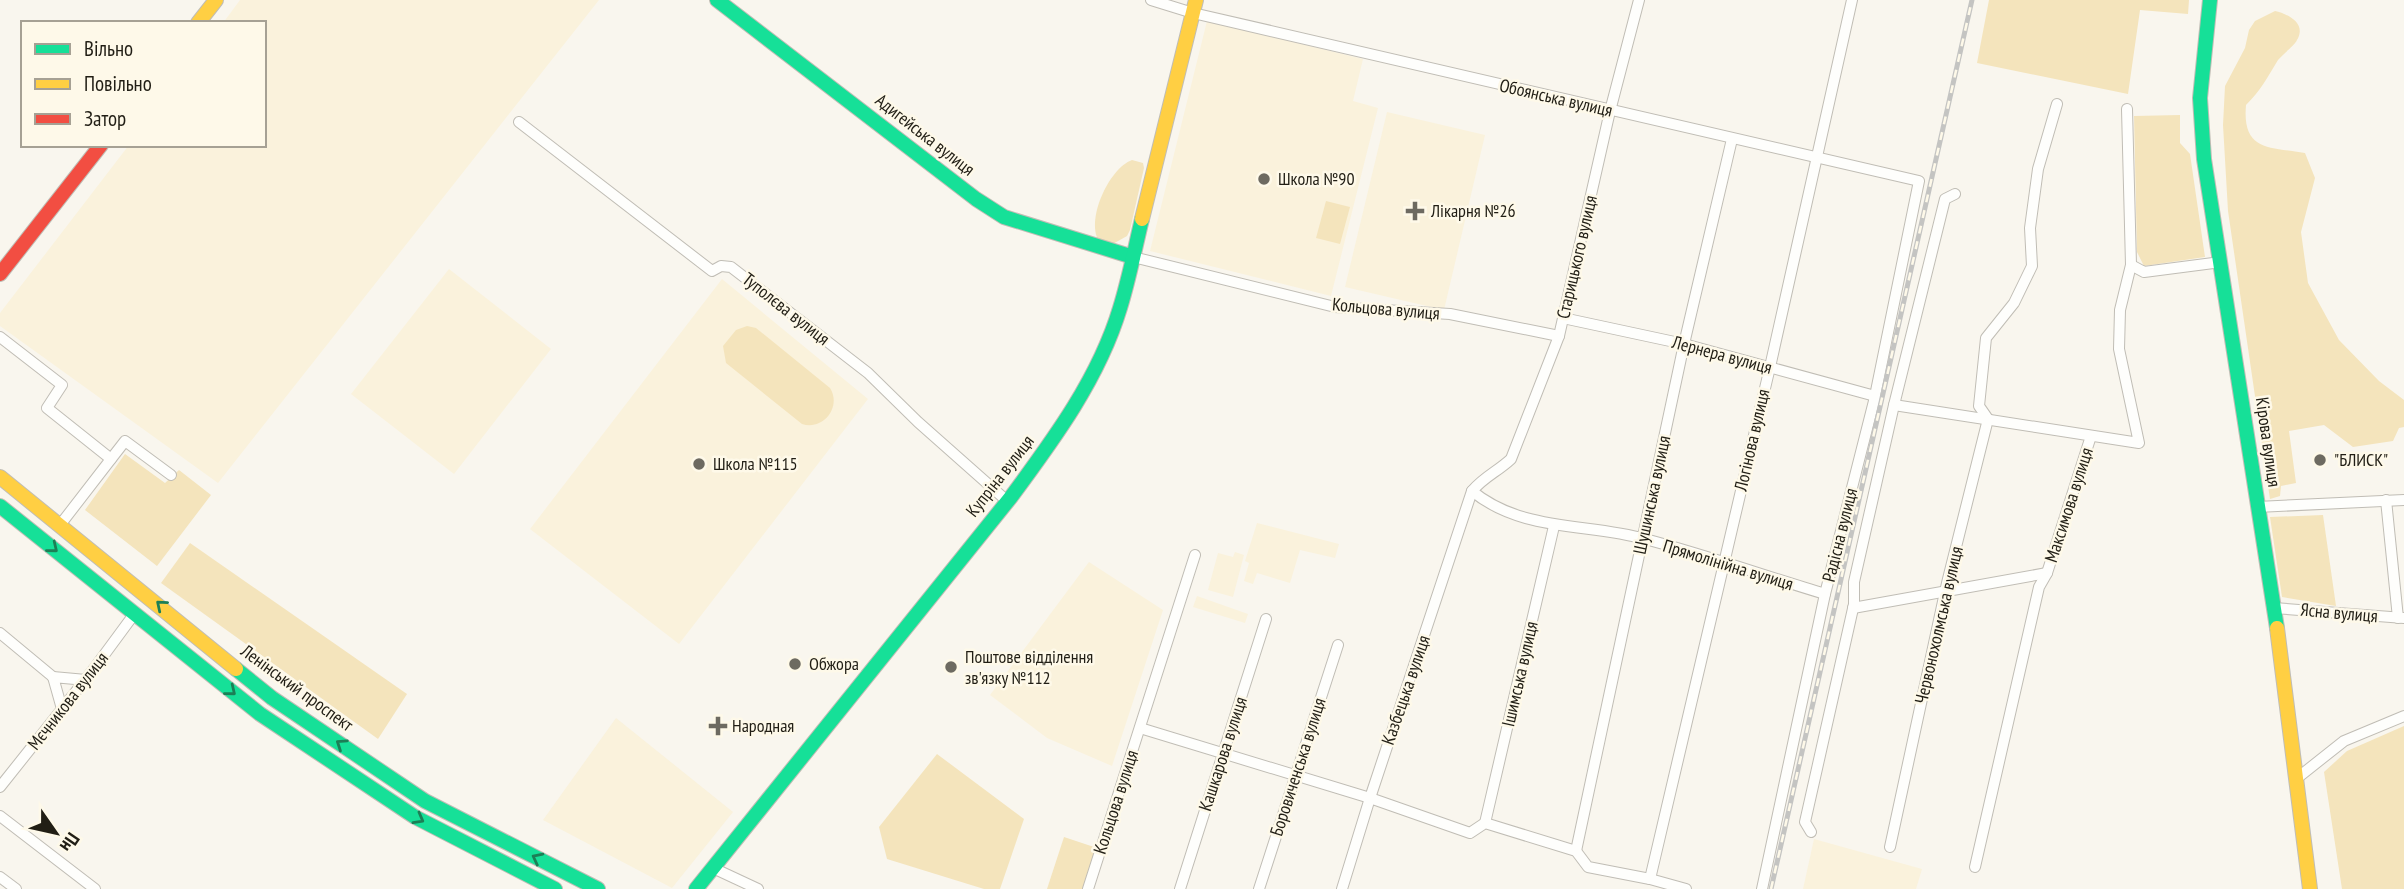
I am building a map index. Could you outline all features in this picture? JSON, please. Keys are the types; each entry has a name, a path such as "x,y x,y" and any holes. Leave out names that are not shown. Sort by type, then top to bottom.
{"main road":[{"path":"200,21 216,0"},
{"name":"Адигейська вулиця","path":"717,0 976,199 1004,217 1133,257"},
{"name":"Кірова вулиця","path":"2210,0 2200,98 2204,159 2274,608 2310,889"},
{"name":"Купріна вулиця","path":"696,889 1059,432 1090,377 1127,290 1194,7"},
{"path":"0,274 99,147"},
{"name":"Ленінський проспект","path":"0,477 272,698 425,800 598,889"},
{"path":"0,506 260,714 415,817 555,889"}],"street":[{"path":"1151,0 1194,7"},
{"name":"Старицького вулиця","path":"1472,491 1483,477 1498,471 1511,459 1559,336 1610,111 1639,0"},
{"name":"Логінова вулиця","path":"1650,878 1770,367 1852,0"},
{"name":"Обоянська вулиця","path":"1194,7 1610,111 1919,181"},
{"path":"1989,419 1979,406 1986,338 2014,303 2032,266 2030,228 2038,169 2057,104"},
{"name":"Максимова вулиця","path":"1975,867 2036,598 2047,573 2091,436 2139,443 2119,349 2120,310 2132,265 2127,109"},
{"name":"Туполєва вулиця","path":"519,122 712,271 721,266 731,267 847,356 1006,500"},
{"name":"Шушинська вулиця","path":"1576,851 1684,344 1732,139"},
{"name":"Радісна вулиця","path":"1762,889 1825,594 1875,399 1919,181"},
{"name":"Радісна вулиця","path":"1811,832 1805,822 1853,608 1854,582 1945,199 1955,194"},
{"name":"Кольцова вулиця","path":"1133,257 1335,307 1450,314 1559,336"},
{"path":"2132,265 2144,272 2221,262"},
{"name":"Лернера вулиця","path":"1563,318 1684,344 1875,399"},
{"path":"0,337 62,385 47,408 111,459"},
{"path":"1894,405 2091,436"},
{"name":"Червонохолмська вулиця","path":"1890,847 1946,591 1989,419"},
{"path":"60,525 125,441 171,475"},
{"name":"Прямолінійна вулиця","path":"1472,491 1490,506 1554,526 1643,538 1825,594"},
{"name":"Казбецька вулиця","path":"1342,889 1472,491"},
{"path":"2386,500 2401,618"},
{"path":"2257,507 2404,500"},
{"name":"Ішимська вулиця","path":"1485,823 1554,526"},
{"name":"Кольцова вулиця","path":"1088,889 1195,555"},
{"path":"1853,608 2047,573"},
{"name":"Ясна вулиця","path":"2274,608 2401,618"},
{"name":"Мєчникова вулиця","path":"0,787 86,680 135,613"},
{"name":"Кашкарова вулиця","path":"1180,889 1266,619"},
{"path":"1,635 53,677 86,680"},
{"name":"Боровиченська вулиця","path":"1259,889 1338,645"},
{"path":"53,677 62,709"},
{"path":"2296,779 2344,741 2404,716"},
{"path":"1140,728 1370,798 1470,832 1485,823 1576,851 1588,867 1650,878 1686,889"},
{"path":"0,816 95,889"},
{"path":"713,868 758,889"},
{"path":"0,877 16,889"}],"shaded area":[{"path":"240,0 599,0 218,483 0,326 0,313 127,147 266,147 266,21 224,21"},
{"path":"1989,0 2189,0 2188,14 2140,10 2128,94 1977,63"},
{"path":"2275,11 2295,20 2300,29 2299,34 2296,42 2278,60 2260,89 2246,105 2248,131 2260,144 2305,153 2315,178 2301,232 2308,283 2339,340 2379,381 2404,400 2404,427 2399,428 2393,441 2353,447 2324,425 2289,431 2296,483 2281,486 2280,496 2270,499 2228,211 2223,125 2225,86 2245,48 2249,30 2255,21"},
{"name":"Школа №90","path":"1207,21 1363,59 1353,101 1378,108 1331,296 1150,251"},
{"name":"Лікарня №26","path":"1387,112 1485,135 1444,310 1345,287"},
{"path":"2180,115 2180,143 2190,154 2205,257 2144,266 2137,252 2134,116"},
{"path":"1132,160 1143,163 1144,168 1130,230 1127,236 1111,245 1100,243 1095,222 1101,197 1115,173"},
{"path":"1326,201 1350,207 1340,244 1316,238"},
{"path":"449,269 551,349 454,474 351,394"},
{"name":"Школа №115","path":"722,279 868,399 679,644 530,529"},
{"path":"747,326 756,328 830,388 834,403 823,421 810,425 802,424 726,363 723,346 736,330"},
{"path":"125,454 165,483 179,470 211,495 157,566 85,510"},
{"path":"2323,515 2336,606 2282,597 2270,517"},
{"path":"1257,523 1339,544 1335,558 1300,550 1290,583 1257,573 1253,584 1244,581 1249,563 1245,561"},
{"path":"190,543 407,694 378,739 161,583"},
{"path":"1235,552 1244,555 1233,597 1208,590 1218,553 1233,557"},
{"path":"1089,562 1163,610 1112,766 1047,738 990,695"},
{"path":"1197,596 1248,614 1245,623 1193,607"},
{"path":"616,718 733,812 672,888 543,820"},
{"path":"2404,726 2404,889 2342,889 2324,772 2347,751"},
{"path":"937,754 1024,819 1000,889 984,889 887,859 879,827"},
{"path":"1064,837 1097,848 1083,889 1047,889"},
{"path":"1814,839 1922,869 1916,889 1803,889"}],"railway":[{"path":"1771,889 1972,0"}],"traffic: fast":[{"path":"717,0 976,199 1004,217 1133,257"},
{"path":"2210,0 2200,98 2204,159 2277,628"},
{"path":"696,889 1011,497 1059,430 1088,383 1111,334 1142,219"},
{"path":"0,506 260,714 415,817 555,889"},
{"path":"236,669 272,698 425,801 598,889"}],"traffic: slow":[{"path":"200,21 216,0"},
{"path":"1142,219 1196,0"},
{"path":"0,477 236,669"},
{"path":"2277,628 2310,889"}],"traffic: jam":[{"path":"0,274 99,147"}],"place":[{"name":"Школа №90","path":"1264,179"},
{"name":"Лікарня №26","path":"1415,211"},
{"name":"\"БЛИСК\"","path":"2320,460"},
{"name":"Школа №115","path":"699,464"},
{"name":"Обжора","path":"795,664"},
{"name":"Поштове відділення зв'язку №112","path":"951,667"},
{"name":"Народная","path":"718,726"}]}
